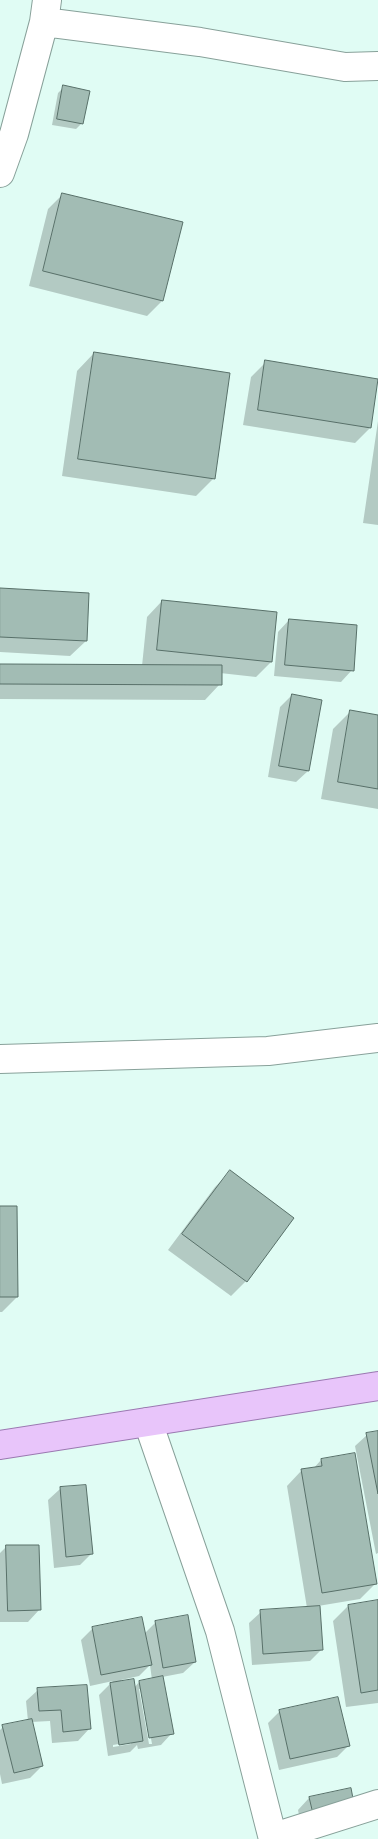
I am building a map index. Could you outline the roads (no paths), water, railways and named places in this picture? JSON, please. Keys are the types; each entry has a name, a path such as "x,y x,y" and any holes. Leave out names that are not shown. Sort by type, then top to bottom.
{"main road":[{"path":"0,1444 378,1386"}],"street":[{"path":"0,173 7,133 46,11 200,42 345,66 378,66"},
{"path":"0,1058 268,1051 378,1038"},
{"path":"148,1422 220,1631 274,1838 378,1804"}]}
